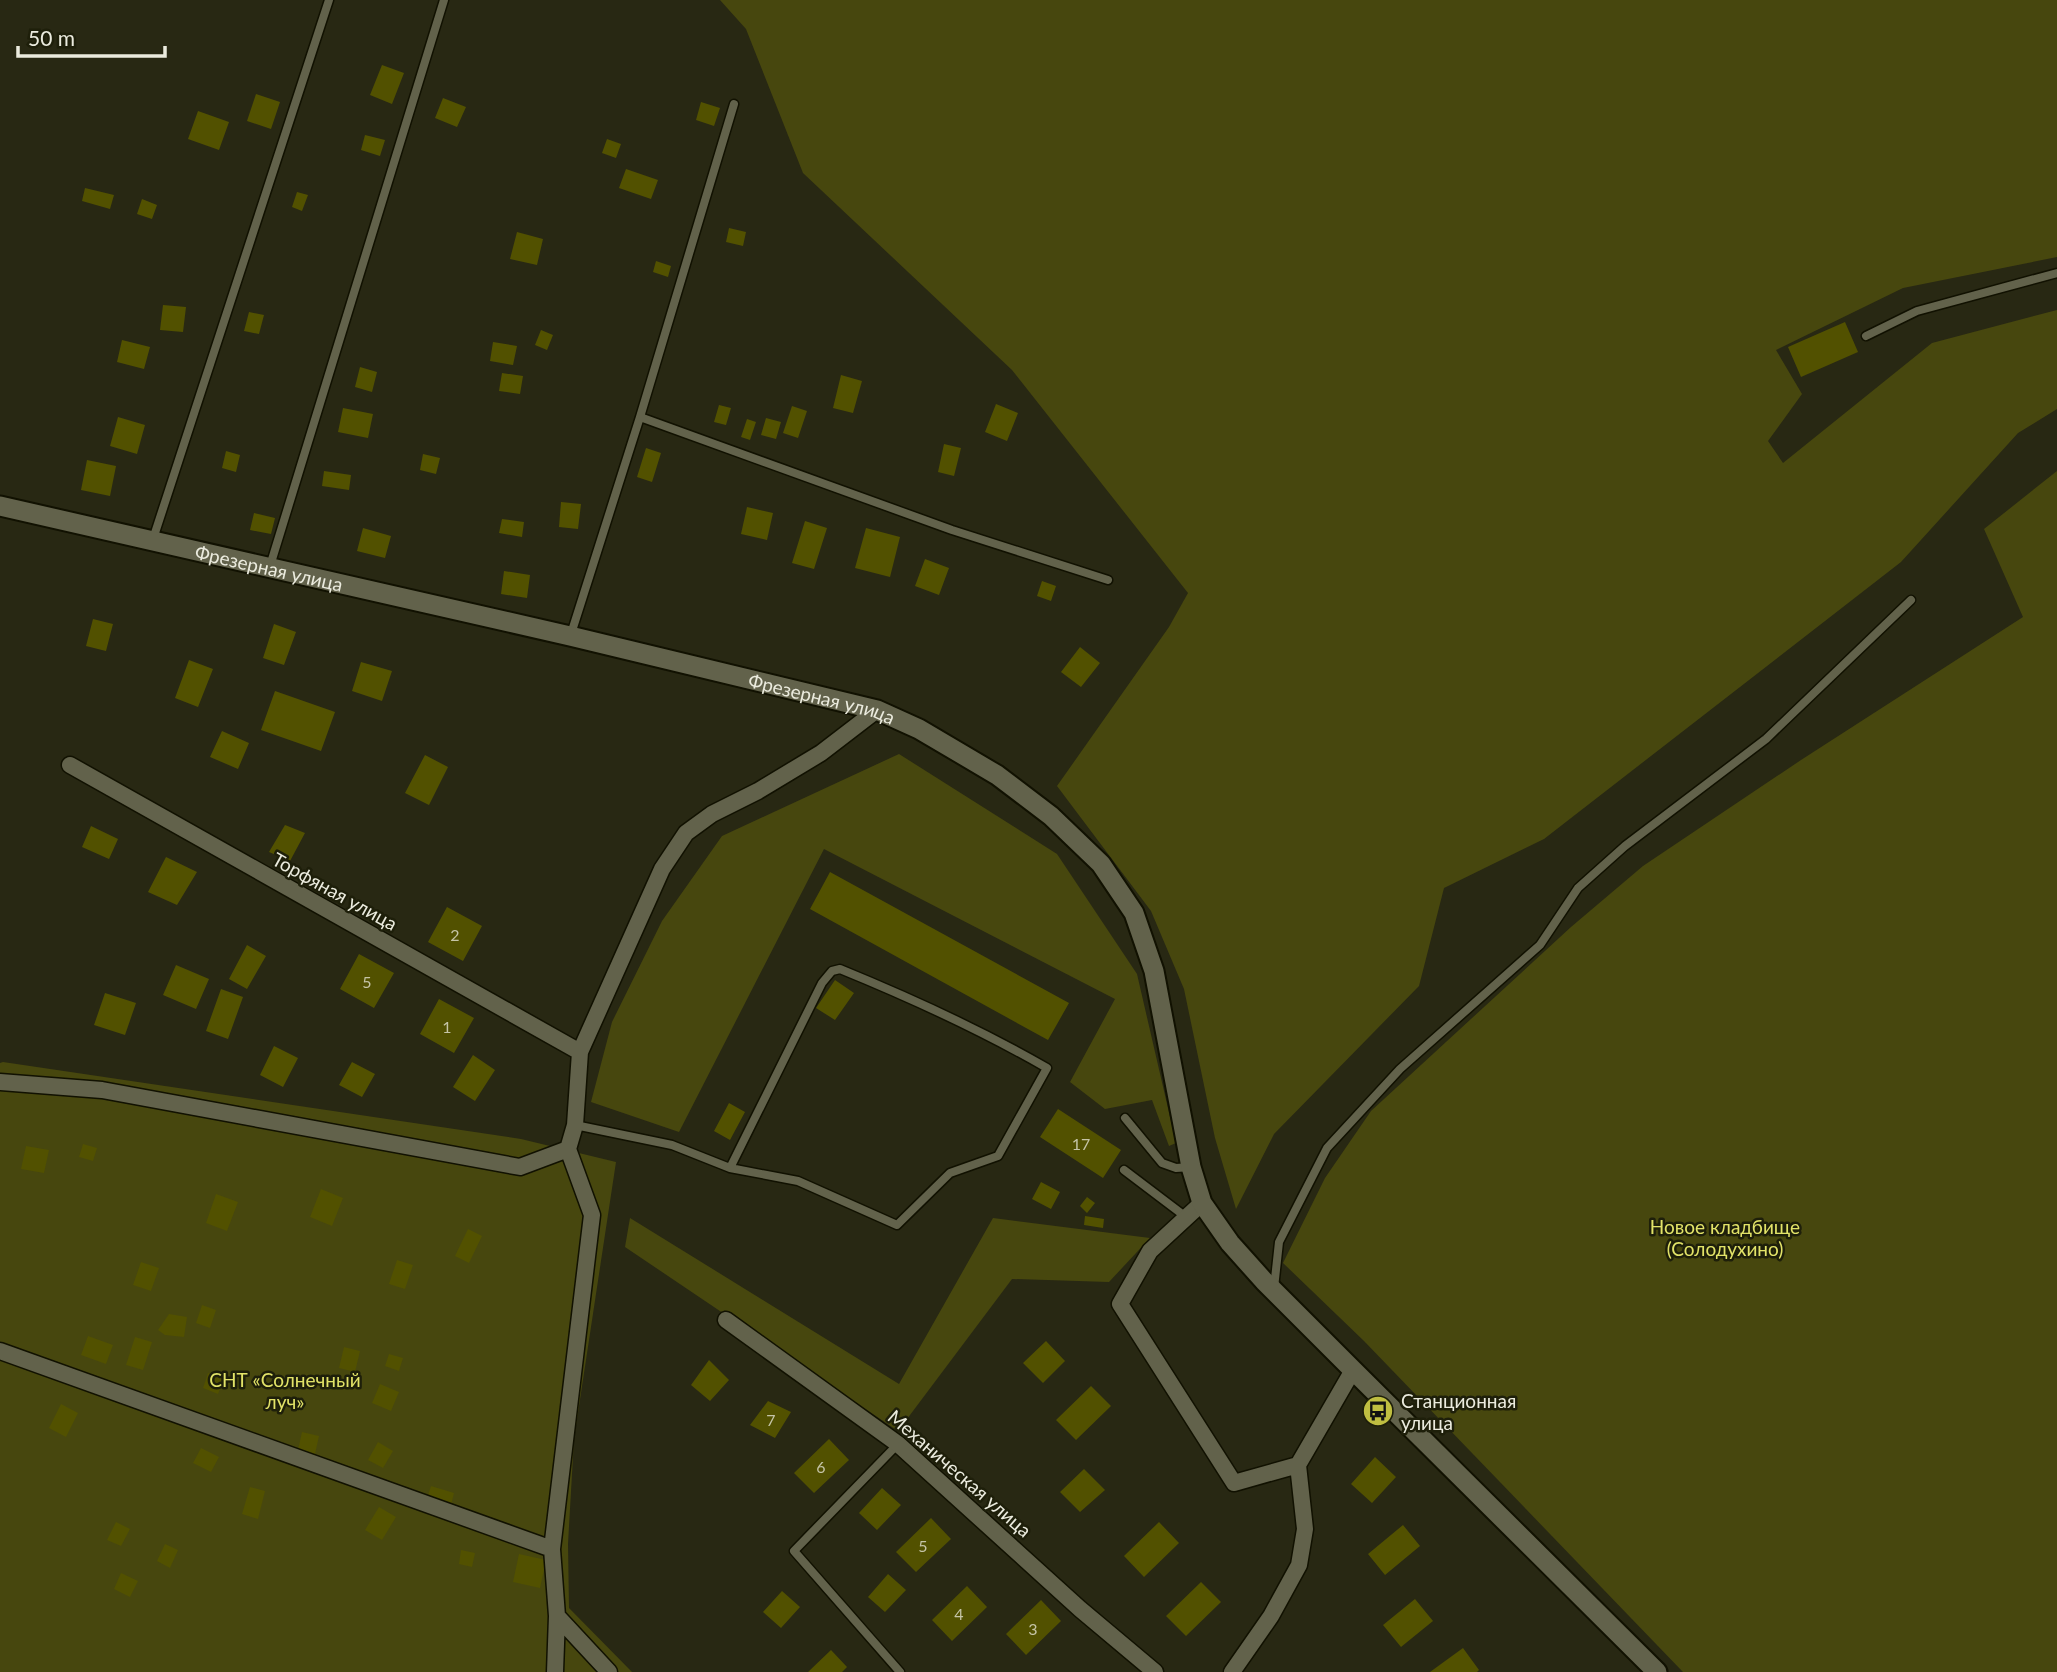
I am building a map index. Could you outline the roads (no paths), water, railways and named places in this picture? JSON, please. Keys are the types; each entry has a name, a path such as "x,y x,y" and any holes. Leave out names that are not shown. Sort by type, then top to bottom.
{"street":[{"name":"Фрезерная улица","path":"0,506 270,566 877,710 919,729 997,775 1051,816 1101,864 1134,913 1154,971 1191,1167 1202,1203"},
{"path":"555,1672 558,1616 552,1549 592,1215 568,1149 575,1125 580,1052 663,869 686,833 712,814 758,791 821,753 877,710"},
{"name":"Торфяная улица","path":"70,765 580,1052"},
{"path":"0,1083 102,1090 520,1167 568,1149"},
{"path":"1297,1465 1234,1483 1120,1304 1150,1251 1202,1203 1230,1243 1274,1291 1657,1672"},
{"name":"Механическая улица","path":"726,1320 898,1444 1080,1609 1155,1672"},
{"path":"0,1352 552,1549"},
{"path":"1232,1672 1271,1616 1299,1565 1305,1529 1297,1465 1353,1370"},
{"path":"558,1616 610,1672"}],"lane":[{"path":"153,541 329,0"},
{"path":"270,566 444,0"},
{"path":"570,636 640,417 734,104"},
{"path":"1866,336 1917,311 2057,273"},
{"path":"640,417 952,530 1108,580"},
{"path":"1274,1291 1279,1242 1327,1148 1345,1128 1400,1069 1540,945 1578,888 1625,846 1766,739 1911,600"},
{"path":"575,1125 672,1145 730,1168 798,1181 897,1225 950,1172 998,1156 1047,1068 1012,1048 892,990 840,969 832,971 822,983 730,1168"},
{"path":"1125,1118 1162,1163 1176,1168 1191,1167"},
{"path":"1124,1170 1186,1217"},
{"path":"898,1444 794,1551 900,1672"}],"place":[{"name":"Станционная улица","path":"1378,1411"}],"park label":[{"name":"Новое кладбище (Солодухино)","path":"1725,1237"},
{"name":"СНТ «Солнечный луч»","path":"285,1390"}]}
